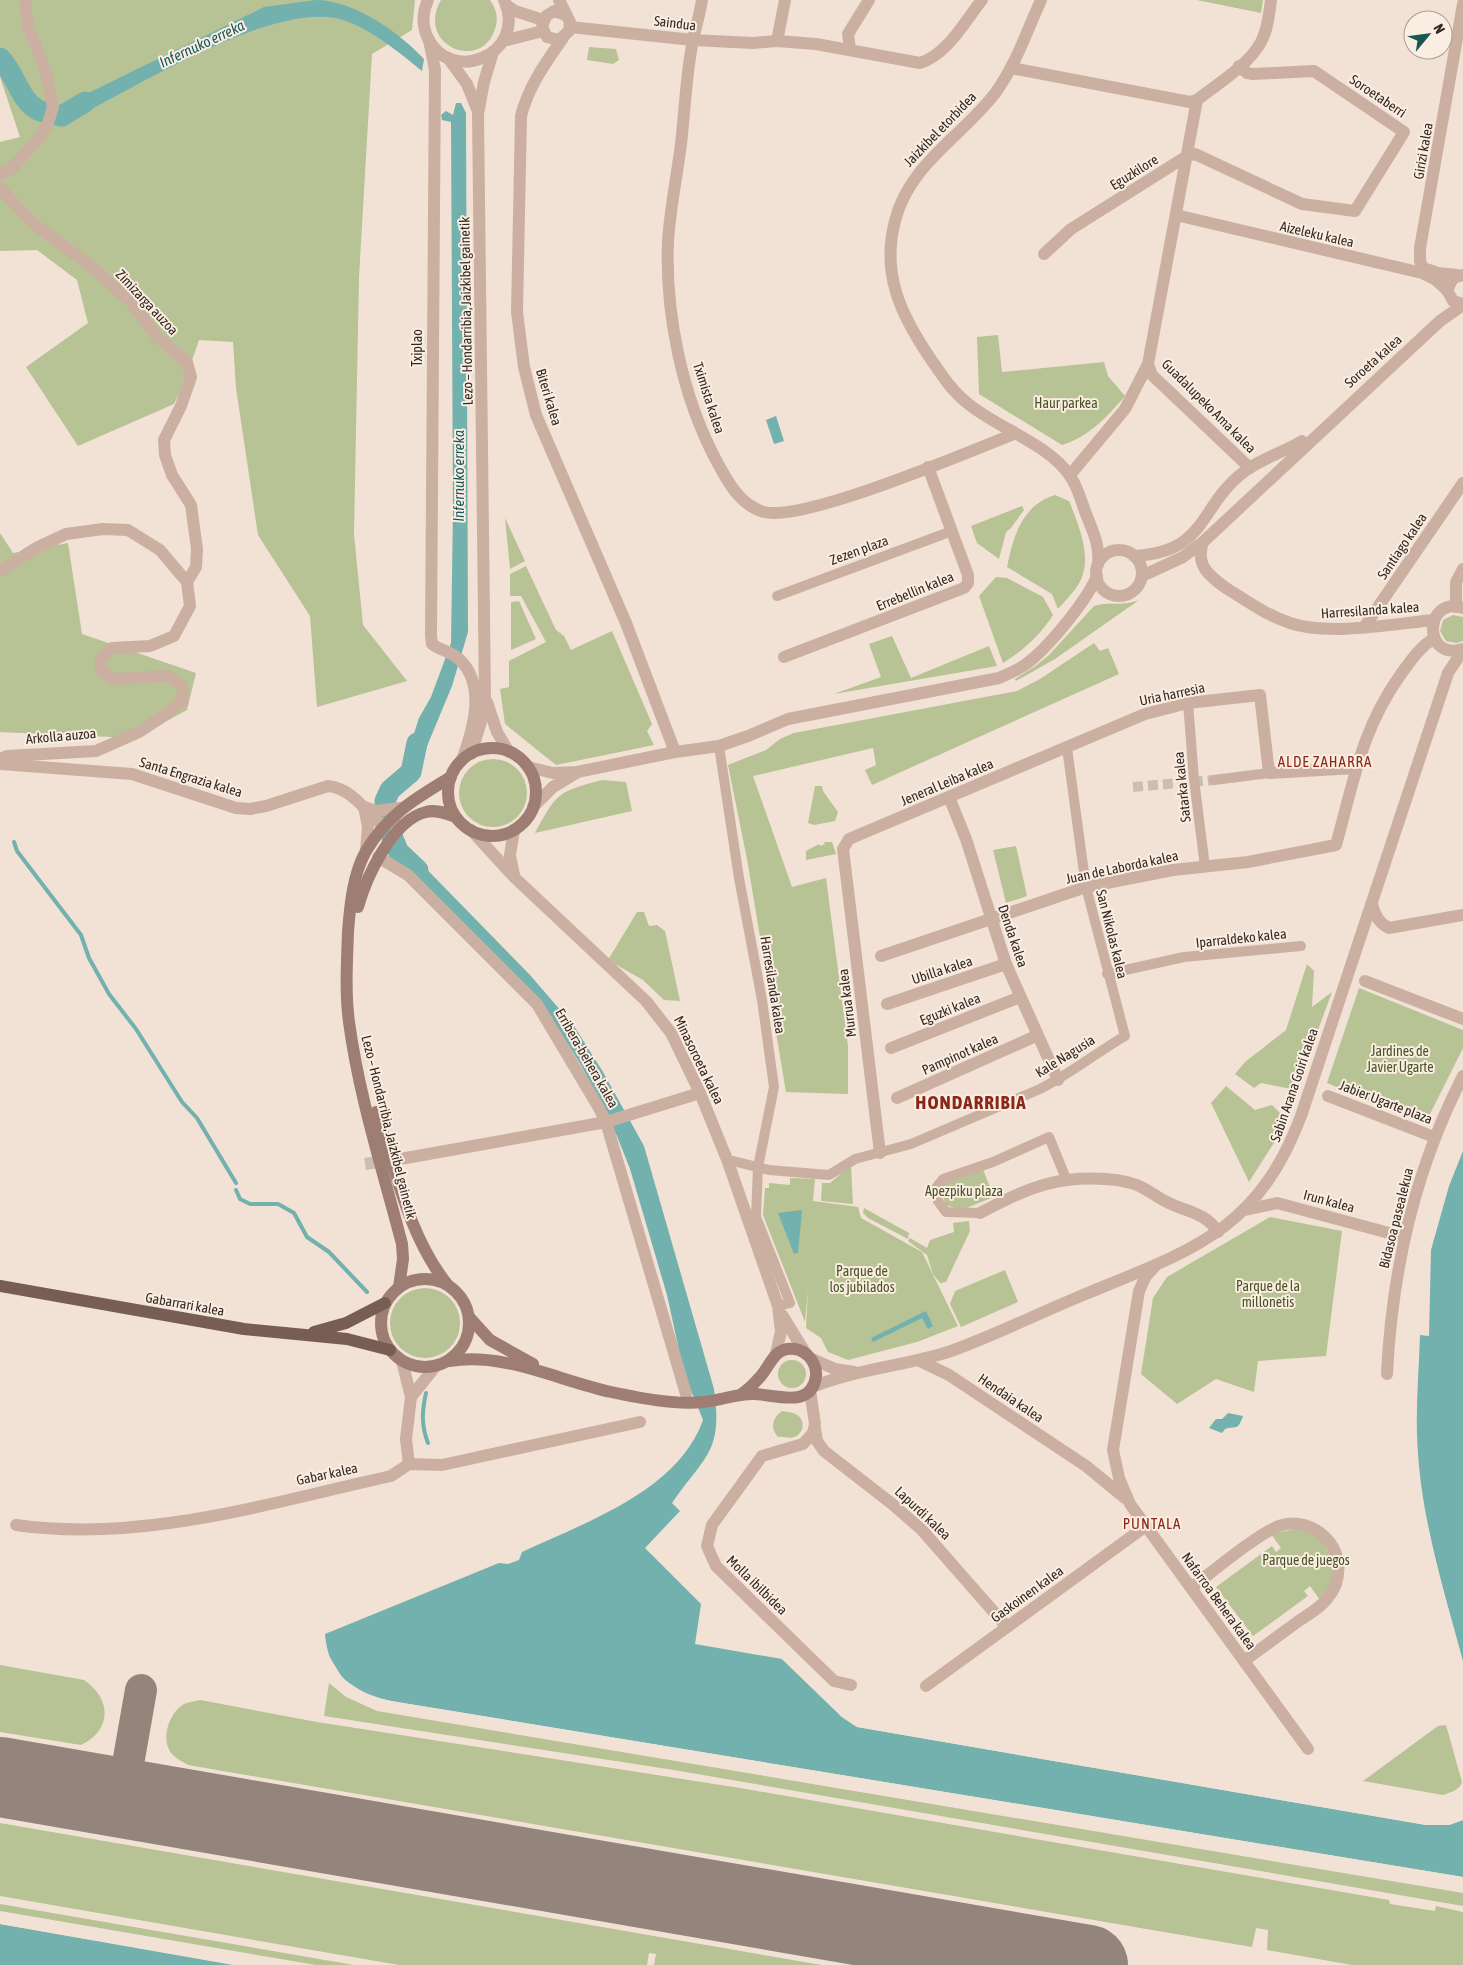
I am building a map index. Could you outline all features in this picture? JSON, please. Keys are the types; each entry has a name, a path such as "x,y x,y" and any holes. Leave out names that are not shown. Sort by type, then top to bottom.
{"main road":[{"path":"412,818 431,811 456,817 471,830 489,836 499,836 514,830 525,821 533,807 536,789 528,768 518,757 509,752 494,748 466,757 451,777 449,798 456,817"},
{"name":"Lezo – Hondarribia, Jaizkibel gainetik","path":"399,1287 402,1275 402,1244 356,1063 349,1021 346,971 350,912 355,881 366,851 383,824 403,806 451,777"},
{"name":"Lezo – Hondarribia, Jaizkibel gainetik","path":"412,818 381,854 365,884 356,912 352,970 355,1021 371,1096 419,1238 431,1262 447,1284"},
{"path":"449,1361 466,1342 469,1317 464,1301 447,1284 422,1279 399,1287 386,1303 381,1322 382,1332 390,1350 402,1361 418,1367 435,1367 449,1361 488,1359 611,1392 682,1398 704,1402 740,1395 780,1396 794,1399 801,1397 811,1389 816,1374 809,1356 791,1349 776,1354 755,1383 740,1395"},
{"name":"Gabarrari kalea","path":"0,1286 64,1299 244,1329 347,1339 390,1350"},
{"name":"Gabarrari kalea","path":"0,1293 64,1299"},
{"path":"302,1334 346,1322 386,1303"},
{"path":"469,1317 490,1340 502,1348 569,1381"},
{"path":"767,1368 770,1387 780,1396"}],"street":[{"path":"0,174 11,170 38,140 48,123 53,107 45,68 28,27 25,0"},
{"path":"428,0 424,22 429,40"},
{"name":"Biteri kalea","path":"546,62 550,49 546,25 554,0"},
{"path":"559,0 568,21"},
{"name":"Tximista kalea","path":"702,0 693,40 668,239 671,314 688,390 701,432 730,485 753,508 773,513 832,501 1014,434"},
{"path":"777,41 785,0"},
{"path":"850,49 848,34 869,0"},
{"name":"Saindua","path":"546,25 558,12 568,21 693,40 753,43 777,41 850,49 920,63 930,60 940,52 982,0"},
{"name":"Jaizkibel etorbidea","path":"1040,0 1011,68 995,93 912,181 901,201 891,238 892,276 899,306 915,336 953,390 967,403 1054,458 1070,475 1096,535 1099,550 1098,570"},
{"path":"1011,68 1190,102 1196,100 1239,66 1261,42 1266,28 1271,0"},
{"path":"505,2 516,11 546,25 554,40 563,38"},
{"path":"503,41 508,23 505,2"},
{"name":"Girizi kalea","path":"1461,275 1438,273 1423,268 1420,261 1420,248 1463,4"},
{"name":"Biteri kalea","path":"568,21 563,38 546,62 526,97 521,116 517,312 524,367 536,415 626,622 676,752"},
{"path":"503,41 546,25"},
{"name":"Lezo – Hondarribia, Jaizkibel gainetik","path":"429,40 448,58 467,84 478,114"},
{"name":"Txiplao","path":"429,40 435,70 430,636 432,644 458,659 466,667 474,688 474,720 466,757"},
{"name":"Lezo – Hondarribia, Jaizkibel gainetik","path":"448,58 466,62 476,61 493,52 503,41"},
{"name":"Lezo – Hondarribia, Jaizkibel gainetik","path":"485,687 478,114 484,82 493,52"},
{"name":"Soroetaberri","path":"1187,156 1195,154 1202,156 1302,204 1355,211 1404,132 1314,71 1253,74 1247,73 1239,66"},
{"path":"1070,475 1125,409 1148,364 1176,219 1196,100"},
{"name":"Eguzkilore","path":"1044,254 1072,229 1187,156"},
{"name":"Zimizarga auzoa","path":"0,188 32,222 92,268 131,302 157,337 187,362 191,377 164,440 165,455 172,475 191,505 197,549 196,566 187,582"},
{"name":"Aizeleku kalea","path":"1176,219 1422,274 1436,280 1448,292 1453,301 1463,305"},
{"name":"Soroeta kalea","path":"1440,321 1446,308 1450,282 1461,275"},
{"name":"Soroeta kalea","path":"1142,576 1183,557 1203,542 1327,424 1440,321 1463,305"},
{"name":"Guadalupeko Ama kalea","path":"1148,364 1152,375 1250,468"},
{"name":"Soroeta kalea","path":"1134,556 1166,552 1183,543 1238,478 1250,468 1296,444 1327,424"},
{"name":"Errebellin kalea","path":"784,656 960,591 968,583 968,575 928,467"},
{"path":"1250,468 1261,487"},
{"name":"Santiago kalea","path":"1365,626 1463,483"},
{"path":"0,571 36,548 66,534 103,529 128,530 160,550 187,582"},
{"name":"Zezen plaza","path":"777,596 952,531"},
{"path":"1080,605 1109,593 1122,595 1130,593 1139,584 1142,576 1141,565 1134,556 1118,550 1096,535"},
{"name":"Harresilanda kalea","path":"1203,542 1201,562 1206,573 1258,609 1290,623 1315,629 1434,620"},
{"path":"528,768 552,773 578,772 676,752 719,746 788,719 999,678 1015,671 1030,661 1080,605 1105,555 1118,550"},
{"path":"1448,673 1446,658 1436,641 1434,620 1443,610 1459,608 1456,582 1463,569"},
{"path":"1098,570 1101,586 1109,593"},
{"name":"Arkolla auzoa","path":"0,759 7,756 96,750 139,732 175,707 182,700 182,685 168,676 114,679 101,671 101,658 112,648 150,646 174,636 190,606 187,582"},
{"path":"1436,641 1448,650 1463,650"},
{"path":"1214,780 1356,768 1368,729 1389,691 1416,651 1436,641"},
{"name":"Sabin Arana Goiri kalea","path":"811,1389 859,1372 918,1360 959,1348 1180,1254 1218,1232 1245,1210 1278,1167 1294,1134 1448,673 1463,650"},
{"path":"485,687 493,722 509,752"},
{"path":"466,757 481,722 485,687"},
{"name":"Uria harresia","path":"1067,748 1145,714 1188,704 1260,694 1270,774"},
{"name":"Satarka kalea","path":"1188,704 1194,779 1205,867"},
{"name":"Harresilanda kalea","path":"719,746 730,808 739,878 762,1000 774,1088 758,1167 756,1217 790,1303 778,1306"},
{"name":"Jeneral Leiba kalea","path":"844,849 849,840 1067,748"},
{"name":"San Nikolas kalea","path":"1067,748 1086,887 1107,974 1125,1036"},
{"name":"Santa Engrazia kalea","path":"0,764 119,772 236,808 250,809 328,786 352,796 370,809 383,824"},
{"name":"Juan de Laborda kalea","path":"881,956 1086,887 1173,870 1248,862 1336,844 1356,768"},
{"path":"533,807 554,788 578,772"},
{"name":"Denda kalea","path":"949,797 966,839 990,919 1006,964 1036,1036 1058,1080"},
{"path":"366,851 370,809 403,806"},
{"path":"383,824 412,818"},
{"name":"Minasoroeta kalea","path":"471,830 515,878 655,1010 675,1039 700,1093 728,1162 778,1306 781,1331 776,1354"},
{"path":"514,830 510,854 515,878"},
{"name":"Murrua kalea","path":"844,849 880,1153"},
{"name":"Erribera-behera kalea","path":"381,854 414,881 537,1004 607,1121 682,1398"},
{"path":"1372,903 1374,915 1383,925 1389,928 1463,914"},
{"name":"Iparraldeko kalea","path":"1107,974 1184,958 1301,946"},
{"name":"Ubilla kalea","path":"887,1004 1006,964"},
{"path":"1365,981 1463,1018"},
{"name":"Eguzki kalea","path":"891,1048 1020,997"},
{"name":"Pampinot kalea","path":"897,1098 1036,1036"},
{"name":"Kale Nagusia","path":"728,1162 734,1161 769,1170 829,1175 855,1159 911,1144 1058,1080 1125,1036"},
{"name":"Bidasoa pasealekua","path":"1387,1374 1389,1324 1404,1237 1434,1137 1463,1076"},
{"path":"406,1158 607,1121 700,1093"},
{"name":"Jabier Ugarte plaza","path":"1328,1096 1434,1137"},
{"path":"1067,1181 1049,1137 978,1167 943,1179 935,1190 938,1201 946,1212 980,1212 1047,1183 1113,1179 1138,1186 1157,1198 1202,1215 1211,1221 1218,1232"},
{"name":"Irun kalea","path":"1245,1210 1277,1203 1404,1237"},
{"name":"Nafarroa Behera kalea","path":"1156,1264 1146,1276 1139,1291 1113,1450 1119,1478 1130,1504 1308,1749"},
{"name":"Minasoroeta kalea","path":"778,1306 809,1356"},
{"name":"Sabin Arana Goiri kalea","path":"809,1356 835,1369 859,1372"},
{"name":"Hendaia kalea","path":"918,1360 949,1375 1086,1466 1109,1483 1130,1504"},
{"path":"402,1361 412,1397"},
{"path":"435,1367 419,1384 412,1397 406,1439 409,1464 442,1465 640,1422"},
{"path":"811,1389 814,1427"},
{"path":"794,1399 814,1427"},
{"name":"Lapurdi kalea","path":"814,1427 817,1441 824,1451 922,1530 1007,1627"},
{"name":"Molla ibilbidea","path":"814,1427 803,1444 762,1456 712,1525 707,1546 716,1566 834,1681 852,1685"},
{"path":"1086,1466 1095,1467 1104,1464 1110,1458 1113,1450"},
{"name":"Gabar kalea","path":"16,1524 52,1530 144,1527 202,1517 391,1476 409,1464"},
{"path":"1191,1588 1266,1533 1282,1525 1300,1524 1308,1526 1324,1535 1330,1542 1339,1567 1332,1592 1320,1605 1244,1661"},
{"name":"Gaskoinen kalea","path":"926,1686 1146,1526"}],"green space":[{"path":"0,0 415,0 412,30 372,54 359,277 354,534 363,625 407,681 317,707 310,616 258,535 236,388 233,342 199,340 185,381 174,404 78,446 26,367 88,323 77,280 37,250 0,251 0,142 20,137 0,77"},
{"path":"441,0 490,0 494,6 497,21 488,42 477,49 465,51 453,48 443,41 437,30 435,16"},
{"path":"1197,0 1263,0 1261,13"},
{"path":"589,47 616,49 619,60 613,64 587,60"},
{"name":"Haur parkea","path":"998,335 1002,372 1104,362 1108,376 1125,396 1105,418 1089,431 1081,437 1062,445 979,394 977,337"},
{"path":"1055,495 1069,501 1077,521 1085,554 1083,575 1078,585 1058,609 1052,594 1007,567 1012,544 1027,514 1034,506"},
{"path":"1022,506 1024,510 1006,532 999,559 977,543 971,526"},
{"path":"505,518 525,561 510,569"},
{"path":"0,533 13,553 68,543 82,634 196,673 187,710 135,738 0,732"},
{"path":"526,566 556,630 564,636 571,650 612,631 652,724 647,731 654,745 556,765 505,724 500,689 509,687 509,661 546,642 521,596 510,596 510,574"},
{"path":"996,577 1007,578 1043,597 1053,615 1031,642 1003,663 979,596"},
{"path":"1139,600 1055,659 1016,681 1015,679 1049,655 1094,606"},
{"path":"519,601 536,639 511,650 511,602"},
{"path":"1453,615 1463,617 1463,641 1457,643 1446,641 1440,631 1443,620"},
{"path":"892,636 911,678 989,646 997,666 834,694 881,677 869,644"},
{"path":"1094,643 1100,651 1108,648 1119,674 872,785 865,770 876,765 873,748 753,776 792,887 826,878 848,1046 848,1094 786,1092 747,859 728,765 766,750 780,739 794,733 1017,691 1040,679"},
{"path":"493,759 506,762 517,769 524,780 527,793 524,806 517,817 506,824 493,827 480,824 469,817 462,806 459,793 462,780 469,769 480,762"},
{"path":"602,780 626,782 632,811 535,833 548,810 560,796 567,791"},
{"path":"815,786 822,786 823,791 838,812 835,821 814,825 808,823"},
{"path":"824,842 832,842 836,854 806,860 806,851 819,844 820,846 825,844"},
{"path":"1016,846 1027,896 1006,903 993,850"},
{"path":"637,912 644,912 649,926 657,925 665,931 680,1001 664,1000 643,980 608,960"},
{"path":"1307,964 1314,971 1312,1007 1332,992 1296,1090 1261,1083 1254,1088 1235,1074 1245,1062 1286,1030"},
{"name":"Jardines de Javier Ugarte","path":"1359,988 1463,1030 1463,1048 1425,1124 1327,1083"},
{"path":"1226,1086 1255,1110 1272,1105 1285,1118 1275,1141 1249,1182 1211,1103"},
{"path":"851,1165 853,1204 821,1201 822,1183 830,1183"},
{"name":"Apezpiku plaza","path":"982,1167 994,1197 961,1210 946,1205 940,1189 946,1180"},
{"name":"Parque de los jubilados","path":"790,1178 815,1179 813,1201 858,1207 861,1218 922,1252 958,1326 917,1342 848,1360 828,1352 821,1338 806,1328 808,1290 805,1322 763,1215 765,1188 769,1188 769,1183 790,1185"},
{"path":"864,1208 909,1233 908,1239 868,1218 863,1213"},
{"name":"Parque de la millonetis","path":"1270,1217 1342,1231 1326,1356 1258,1361 1254,1392 1216,1379 1177,1404 1141,1374 1153,1298 1167,1277"},
{"path":"969,1221 970,1231 946,1282 940,1283 933,1274 927,1255 908,1241 910,1238 927,1248 930,1240 954,1232 953,1223"},
{"path":"1005,1270 1018,1302 961,1327 950,1304 955,1291"},
{"path":"425,1288 438,1291 450,1298 457,1310 460,1323 457,1336 450,1348 438,1355 425,1358 412,1355 400,1348 393,1336 390,1323 393,1310 400,1298 412,1291"},
{"path":"792,1360 802,1364 806,1374 802,1384 792,1388 782,1384 778,1374 782,1364"},
{"path":"782,1411 795,1414 802,1420 802,1430 794,1437 778,1437 775,1434 773,1423"},
{"name":"Parque de juegos","path":"1299,1528 1321,1539 1333,1559 1332,1583 1320,1600 1310,1586 1304,1591 1308,1596 1253,1636 1216,1587 1272,1546 1276,1552 1281,1548 1271,1534"},
{"path":"0,1665 84,1680 100,1696 104,1705 103,1723 91,1739 81,1745 0,1732"},
{"path":"329,1683 346,1697 377,1711 1463,1893 1463,1906 674,1770 324,1716"},
{"path":"200,1700 317,1722 740,1788 1389,1900 1390,1904 1435,1911 1436,1906 1463,1912 1463,1965 1352,1965 1267,1950 1268,1930 1256,1928 1252,1947 188,1765 169,1750 166,1736 167,1729 178,1708 184,1704"},
{"path":"1446,1725 1462,1782 1457,1789 1443,1795 1363,1781 1438,1726"},
{"path":"0,1823 822,1965 654,1965 656,1954 649,1953 647,1965 399,1965 0,1896"},
{"path":"0,1904 354,1965 316,1965 0,1911"}],"water":[{"path":"316,0 345,5 389,28 424,59 422,71 381,40 358,26 335,18 307,17 276,23 207,49 84,113 62,116 82,96 264,7"},
{"path":"456,103 461,103 466,113 468,632 452,686 415,775 408,769 411,743 419,718 431,697 451,643 453,509 451,122 442,120 441,115 446,111 453,115"},
{"path":"776,416 784,441 774,444 766,420"},
{"path":"403,845 530,975 574,1026 603,1072 644,1146 714,1389 716,1427 709,1452 672,1503 680,1511 645,1548 701,1604 695,1644 782,1659 842,1717 857,1727 1426,1825 1449,1825 1463,1820 1463,1877 391,1701 354,1687 345,1680 331,1660 325,1634 499,1563 508,1564 519,1560 522,1552 601,1516 652,1485 673,1466 691,1445 703,1420 684,1373 667,1295 630,1169 617,1136 581,1065 550,1016 394,856"},
{"path":"1463,1151 1463,1661 1427,1521 1419,1463 1417,1397 1420,1335 1429,1336 1431,1250 1449,1186"},
{"path":"802,1210 798,1253 794,1254 778,1213"},
{"path":"926,1311 933,1326 928,1329 922,1318 873,1342 871,1338"},
{"path":"1228,1413 1243,1416 1238,1426 1225,1429 1222,1433 1209,1428 1216,1419 1222,1419"},
{"path":"0,1924 233,1965 0,1965"}],"pier":[{"path":"323,1632 326,1651 343,1679 369,1696 391,1701 1463,1877 1463,1880 390,1704 368,1698 341,1681 324,1652"},
{"path":"782,1659 786,1659 844,1715 858,1724 1426,1823 1449,1823 1463,1818 1463,1820 1449,1825 1426,1825 857,1727 842,1717"},
{"path":"0,1922 234,1963 236,1965 0,1924"}],"waterway":[{"name":"Infernuko erreka","path":"0,58 10,71 22,94 38,110 62,116 85,102"},
{"name":"Infernuko erreka","path":"417,743 411,772 390,790 385,801 386,821 398,851 418,870"},
{"path":"14,842 17,851 81,935 89,958 109,994 136,1029 182,1102 197,1118 236,1183"},
{"path":"236,1190 240,1199 250,1204 278,1204 294,1213 307,1237 329,1252 367,1292"},
{"path":"426,1393 423,1418 428,1443"}],"taxiway":[{"path":"83,1792 105,1790 116,1783 125,1771 128,1764 141,1690"},
{"path":"128,1764 130,1779 137,1790 147,1799 161,1805"}],"runway":[{"path":"0,1777 1088,1965"}],"tunnel":[{"path":"1133,787 1214,780"},
{"path":"365,1164 406,1158"}],"district":[{"name":"ALDE ZAHARRA","path":"1325,762"},
{"name":"HONDARRIBIA","path":"971,1102"},
{"name":"PUNTALA","path":"1152,1524"}]}
